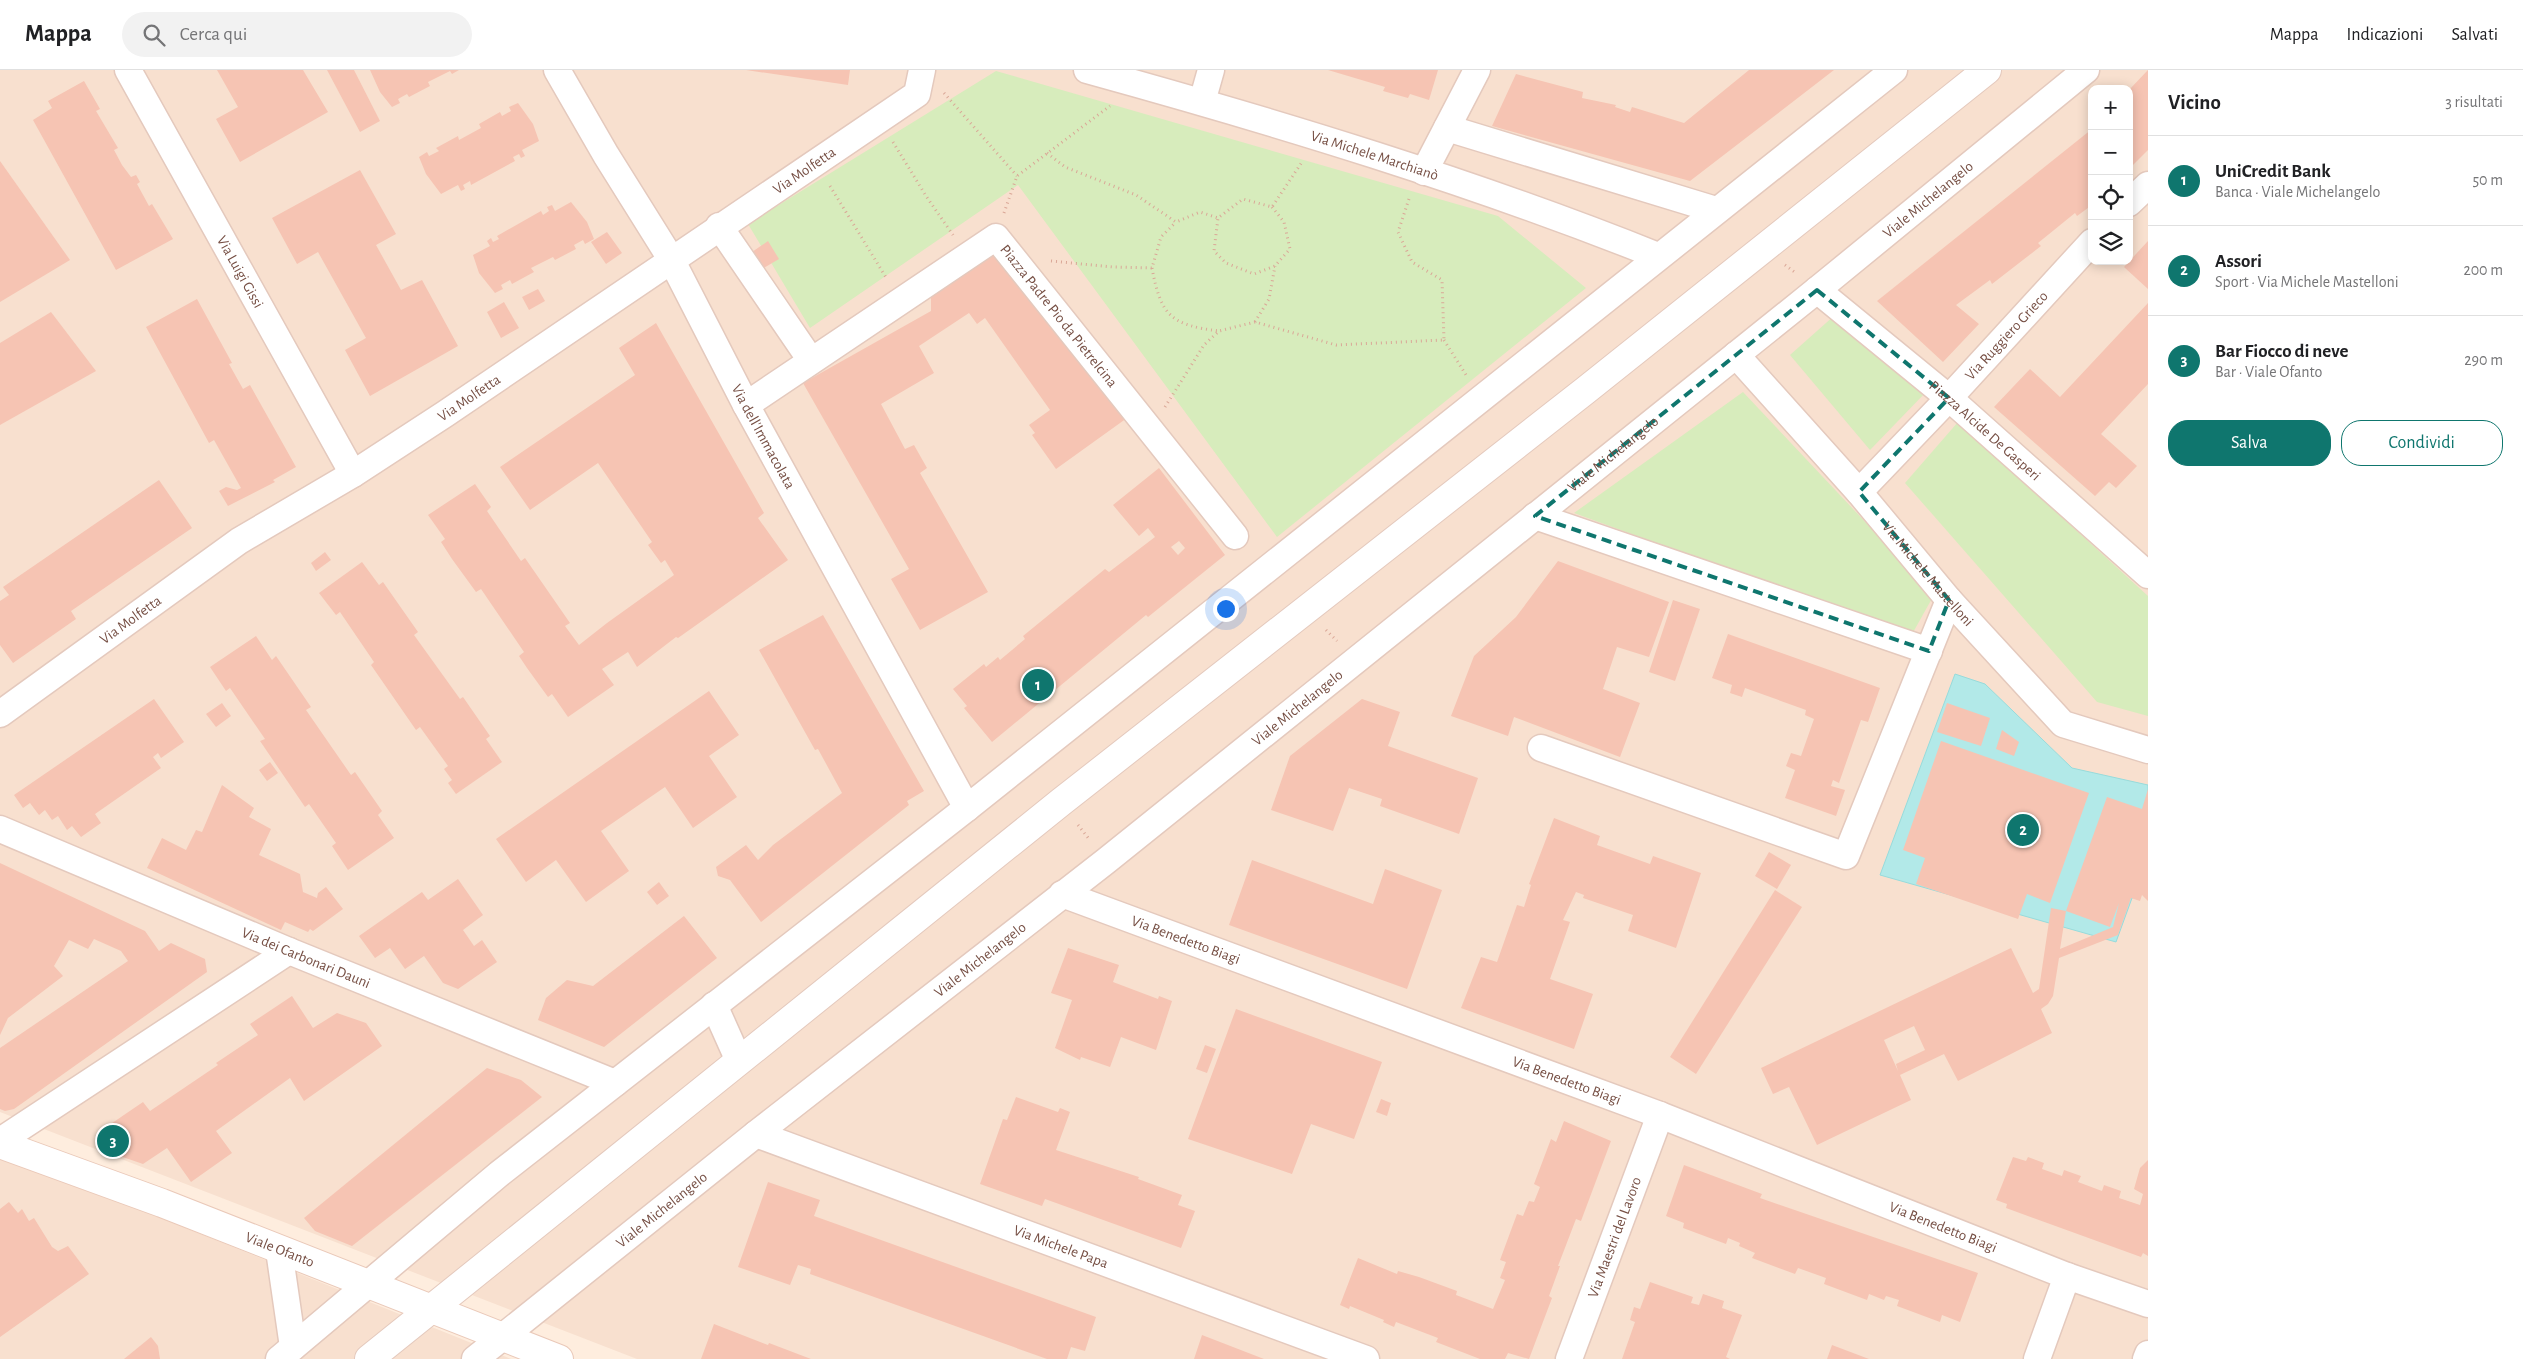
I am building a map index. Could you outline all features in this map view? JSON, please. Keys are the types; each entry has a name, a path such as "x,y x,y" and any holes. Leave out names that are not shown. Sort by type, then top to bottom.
{"street":[{"name":"Via Luigi Gissi","path":"128,70 353,474"},
{"name":"Via dell'Immacolata","path":"557,70 606,156 671,259 746,405 966,808"},
{"name":"Via Molfetta","path":"0,714 239,541 353,474 917,94 922,70"},
{"name":"Via Michele Marchianò","path":"1087,70 1202,102 1424,172 1590,228 1658,256"},
{"path":"1202,102 1212,70"},
{"path":"1424,172 1477,70"},
{"path":"286,1353 365,1284 499,1174 966,808 1894,70"},
{"path":"370,1359 1061,802 1586,390 1987,70"},
{"name":"Viale Michelangelo","path":"474,1359 756,1134 1106,861 1817,290 2077,73"},
{"path":"1446,128 1716,210"},
{"path":"2133,199 2148,186"},
{"path":"720,226 810,359"},
{"name":"Piazza Padre Pio da Pietrelcina","path":"746,405 810,359 996,237 1235,536"},
{"name":"Via Ruggiero Grieco","path":"1858,492 1950,398 2088,246"},
{"name":"Piazza Alcide De Gasperi","path":"1817,290 1950,398 2148,575"},
{"name":"Via Michele Mastelloni","path":"1736,354 1950,600 2063,724 2148,750"},
{"path":"1535,516 1929,651"},
{"path":"1541,748 1846,856 1950,600"},
{"name":"Via dei Carbonari Dauni","path":"0,829 289,951 615,1083"},
{"name":"Via Benedetto Biagi","path":"1062,894 1660,1115 2067,1276 2148,1304"},
{"name":"Viale Ofanto","path":"0,1142 289,951"},
{"path":"714,1005 739,1061"},
{"name":"Via Maestri del Lavoro","path":"1569,1359 1660,1115"},
{"name":"Via Michele Papa","path":"756,1134 1366,1359"},
{"name":"Viale Ofanto","path":"0,1142 162,1203 559,1359"},
{"path":"279,1250 286,1353"},
{"path":"2037,1359 2067,1276"},
{"path":"2146,1359 2148,1354"}],"path":[{"path":"996,237 1017,176 1107,108 1142,85"},
{"path":"942,91 1017,176"},
{"path":"878,120 926,196 968,255"},
{"path":"1272,208 1299,169 1314,138"},
{"path":"1047,153 1065,167 1136,195 1176,222"},
{"path":"817,162 850,222 900,300"},
{"path":"1424,172 1407,202 1398,232 1412,262 1442,280 1444,340 1481,397"},
{"path":"1243,199 1272,208 1284,222 1290,249 1274,266 1254,274 1226,263 1214,251 1218,218 1243,199"},
{"path":"1218,218 1200,212 1176,222 1161,238 1152,268 1156,294 1173,318 1189,327 1219,331 1255,322 1336,345 1444,340"},
{"path":"1013,258 1152,268"},
{"path":"1255,322 1269,299 1274,266"},
{"path":"1151,431 1204,345 1219,331"}],"highlighted area":[{"path":"1817,290 1949,398 1859,492 1949,600 1929,651 1535,516"}],"shaded area":[{"path":"0,70 2148,70 2148,1359 637,1359 0,1112"},
{"path":"0,1157 89,1189 511,1359 0,1359"}],"green space":[{"path":"996,71 1498,216 1586,288 1277,537 1018,185 810,328 748,224"},
{"path":"1835,315 1926,392 1870,450 1790,355"},
{"path":"1743,392 1934,595 1911,636 1574,513"},
{"path":"1958,422 2148,596 2148,716 2097,702 1905,483"}],"water":[{"path":"1955,674 1985,684 2072,768 2148,785 2148,891 2132,898 2116,942 1880,875"}],"building":[{"path":"217,70 303,70 328,112 240,162 216,119 238,107"},
{"path":"327,70 354,70 380,121 360,132"},
{"path":"370,70 459,70 452,74 450,71 428,82 430,86 409,97 407,94 398,99 400,103 392,107 380,92"},
{"path":"746,70 850,70 848,85"},
{"path":"1328,70 1438,70 1429,100 1410,94 1408,98 1383,91 1385,87"},
{"path":"1749,70 1834,70 1690,181 1492,126 1516,74 1583,92 1582,98 1616,105 1615,107 1630,112 1632,107 1684,123"},
{"path":"2148,70 2148,150 2133,165 2133,130 2133,86"},
{"path":"84,81 100,109 96,111 118,148 114,150 122,165 131,177 136,175 140,182 137,184 149,206 152,204 173,239 116,270 33,120 52,108 48,101"},
{"path":"518,103 533,124 539,141 522,150 525,156 521,158 519,154 513,157 515,161 471,185 470,181 463,185 465,189 461,191 458,185 441,194 426,174 419,157 427,152 429,156 439,151 436,148 458,136 459,140 481,128 479,124 500,112 502,116 511,111 509,107"},
{"path":"2088,132 2088,208 2077,216 2075,213 2038,243 2041,246 1992,284 1990,280 1956,305 1979,324 1943,362 1877,301"},
{"path":"0,161 70,260 0,302"},
{"path":"360,170 396,234 376,245 401,290 422,280 458,346 370,396 345,350 366,338 318,252 297,264 272,218"},
{"path":"571,202 587,222 594,239 585,244 583,240 574,245 576,249 555,260 553,257 531,268 534,272 512,284 510,280 501,285 503,289 495,293 479,273 473,255 490,246 487,241 491,238 493,242 499,239 497,236 541,211 543,215 549,211 547,207 552,205 555,211"},
{"path":"607,232 622,253 606,264 591,242"},
{"path":"768,241 779,259 762,269 752,252"},
{"path":"2148,241 2148,289 2124,267 2126,265 2133,265 2133,257"},
{"path":"992,247 1127,418 1056,469 1032,435 1035,433 1029,425 1050,410 985,318 977,324 969,313 919,346 934,373 881,404 905,449 914,445 927,468 920,473 988,592 920,630 891,579 909,569 803,383 931,311 931,291"},
{"path":"538,289 545,301 529,310 522,297"},
{"path":"197,299 232,363 229,364 243,389 250,385 296,467 273,480 275,482 228,506 219,491 226,487 237,490 241,488 214,440 209,443 146,327"},
{"path":"504,302 519,328 501,338 487,312"},
{"path":"2148,303 2148,384 2101,434 2137,466 2116,488 2109,482 2095,496 1994,407 2030,369 2060,397"},
{"path":"51,312 96,371 0,425 0,343"},
{"path":"656,323 764,513 758,518 788,560 678,638 676,637 637,667 628,652 602,669 614,685 568,717 552,694 548,697 527,668 519,656 524,652 481,589 476,592 452,559 441,542 445,539 428,515 475,484 491,507 487,511 521,561 525,558 570,623 565,626 579,645 674,575 665,560 661,563 648,545 652,542 598,463 530,510 500,467 635,375 619,348"},
{"path":"1159,468 1225,555 1148,617 1146,615 992,742 964,708 967,706 953,689 984,664 986,667 998,657 1000,660 1025,639 1023,636 1105,569 1109,572 1155,537 1148,528 1139,536 1113,505","holes":["1179,541 1185,548 1178,555 1171,547"]},
{"path":"159,480 192,528 71,611 76,619 13,663 0,645 0,601 9,595 3,587"},
{"path":"325,552 331,560 316,571 311,563"},
{"path":"1558,561 1669,602 1649,657 1617,647 1603,689 1640,703 1620,757 1514,717 1508,736 1451,716 1474,656 1516,617"},
{"path":"362,562 379,585 383,582 418,632 414,635 460,699 463,697 490,736 486,739 502,762 456,794 448,783 452,780 444,769 448,766 420,727 416,730 371,665 374,662 340,612 336,615 319,593"},
{"path":"1673,600 1700,609 1675,681 1649,672"},
{"path":"823,615 924,791 907,801 909,805 761,922 730,880 718,876 716,867 746,845 758,860 773,845 842,793 818,749 815,750 759,650"},
{"path":"1728,634 1880,688 1868,722 1861,720 1839,783 1833,780 1831,786 1845,790 1836,816 1785,798 1795,770 1786,766 1791,753 1801,756 1814,719 1805,715 1806,710 1745,688 1742,697 1730,693 1732,685 1712,678"},
{"path":"256,636 272,660 276,656 311,707 306,710 351,775 355,772 382,811 378,815 394,838 348,870 332,846 336,843 309,804 305,807 260,741 265,739 230,688 226,691 210,667"},
{"path":"709,691 739,735 709,756 737,797 693,828 665,787 601,831 629,871 586,902 556,860 526,882 496,839"},
{"path":"154,699 184,742 161,758 158,753 153,757 161,768 95,814 101,823 81,837 72,826 67,830 58,816 52,820 45,810 39,815 30,803 23,808 14,795"},
{"path":"1362,699 1400,712 1388,746 1478,778 1459,834 1380,806 1382,799 1349,788 1333,831 1271,810 1290,756"},
{"path":"222,703 231,716 216,727 206,714"},
{"path":"1947,703 1990,718 1981,746 1937,732"},
{"path":"2002,730 2019,742 2014,756 1996,749"},
{"path":"1941,741 2089,793 2050,903 2027,894 2018,919 1916,884 1925,858 1903,850"},
{"path":"270,762 278,773 267,781 259,770"},
{"path":"222,785 254,808 249,817 271,829 259,855 300,874 303,892 317,898 318,893 326,887 343,909 313,931 310,929 308,932 285,922 281,930 147,868 162,838 186,850 196,830 202,832"},
{"path":"2148,789 2148,901 2142,895 2140,901 2131,898 2118,935 2059,958 2053,996 2048,1004 2041,1009 2052,1033 1958,1081 1944,1054 1900,1075 1911,1100 1817,1145 1789,1087 1773,1094 1761,1068 2011,948 2033,993 2039,989 2051,908 2066,911 2107,797 2142,809","holes":["2119,903 2113,927 2060,949 2066,911 2110,927","1914,1026 1925,1050 1896,1064 1898,1071 1884,1040"]},
{"path":"1554,818 1600,836 1597,845 1650,864 1653,856 1701,873 1676,948 1628,931 1633,915 1583,898 1584,895 1576,892 1563,920 1570,922 1550,979 1593,994 1574,1049 1461,1008 1481,957 1497,962 1517,905 1524,907 1531,885 1529,884"},
{"path":"1769,852 1791,865 1777,889 1755,876"},
{"path":"1252,860 1373,904 1385,869 1442,890 1407,989 1229,925"},
{"path":"0,863 145,931 159,951 171,943 205,959 207,972 14,1109 5,1111 0,1109 0,1048 128,961 121,951 94,939 88,949 69,940 54,966 63,976 8,1018 0,1035"},
{"path":"458,879 483,915 463,930 474,946 482,940 497,962 458,989 443,983 424,956 405,969 390,948 375,958 359,936 422,892 428,900"},
{"path":"659,882 669,896 657,905 647,892"},
{"path":"1775,890 1802,907 1696,1074 1670,1057"},
{"path":"684,916 717,958 604,1047 538,1020 546,998 567,980 593,986"},
{"path":"1068,948 1119,965 1113,982 1158,999 1159,996 1172,1001 1156,1050 1121,1037 1110,1067 1081,1057 1080,1060 1055,1048 1072,1000 1051,993"},
{"path":"292,996 313,1028 337,1013 366,1023 382,1046 304,1101 290,1078 216,1131 232,1153 191,1182 167,1148 143,1164 114,1154 99,1132 143,1102 150,1111 218,1065 216,1063 258,1035 250,1024"},
{"path":"1236,1009 1382,1062 1354,1139 1311,1124 1292,1174 1188,1139"},
{"path":"1205,1045 1216,1049 1207,1073 1196,1069"},
{"path":"487,1068 521,1080 542,1097 352,1246 315,1231 304,1218"},
{"path":"1016,1097 1058,1112 1060,1108 1070,1112 1056,1150 1139,1177 1138,1179 1182,1195 1178,1205 1195,1211 1181,1248 1045,1199 1042,1206 980,1184 1003,1119 1007,1120"},
{"path":"1381,1099 1391,1103 1387,1116 1376,1112"},
{"path":"1564,1121 1611,1141 1581,1221 1576,1219 1558,1266 1560,1266 1549,1296 1552,1298 1529,1359 1508,1353 1505,1359 1480,1359 1436,1342 1438,1338 1396,1322 1394,1327 1383,1322 1384,1320 1350,1306 1349,1309 1340,1305 1358,1258 1397,1274 1398,1271 1457,1291 1456,1295 1493,1309 1505,1280 1500,1278 1506,1262 1500,1260 1517,1214 1523,1216 1529,1201 1534,1202 1540,1187 1534,1184 1551,1139 1556,1142"},
{"path":"2013,1157 2026,1161 2028,1157 2044,1163 2042,1169 2062,1176 2064,1170 2081,1176 2078,1182 2102,1191 2104,1185 2121,1191 2119,1198 2140,1205 2143,1194 2134,1189 2140,1168 2148,1160 2148,1256 2143,1253 2141,1257 2006,1208 2007,1204 1996,1200"},
{"path":"1684,1165 1762,1194 1760,1198 1978,1273 1960,1322 1942,1315 1940,1322 1897,1306 1899,1300 1886,1296 1884,1300 1869,1294 1867,1300 1824,1284 1826,1278 1798,1268 1795,1274 1752,1258 1755,1253 1739,1246 1740,1243 1728,1238 1726,1244 1683,1228 1684,1223 1666,1216"},
{"path":"768,1182 820,1200 814,1216 1096,1317 1085,1351 1071,1347 1067,1359 1047,1359 810,1274 811,1269 798,1265 790,1285 738,1267"},
{"path":"9,1202 18,1213 22,1209 29,1221 34,1218 52,1247 58,1251 68,1246 89,1274 0,1337 0,1209"},
{"path":"1650,1282 1693,1297 1691,1303 1699,1305 1703,1294 1724,1301 1722,1308 1742,1315 1726,1357 1730,1359 1622,1359 1635,1322 1630,1320 1634,1307 1640,1309"},
{"path":"714,1324 768,1345 769,1343 811,1359 701,1359"},
{"path":"1202,1335 1264,1359 1194,1359"},
{"path":"151,1337 158,1346 160,1359 124,1359"},
{"path":"1832,1345 1869,1359 1827,1359"}],"place":[{"name":"UniCredit Bank","path":"1038,685"},
{"name":"Assori","path":"2023,830"},
{"name":"Bar Fiocco di neve","path":"113,1141"}]}
